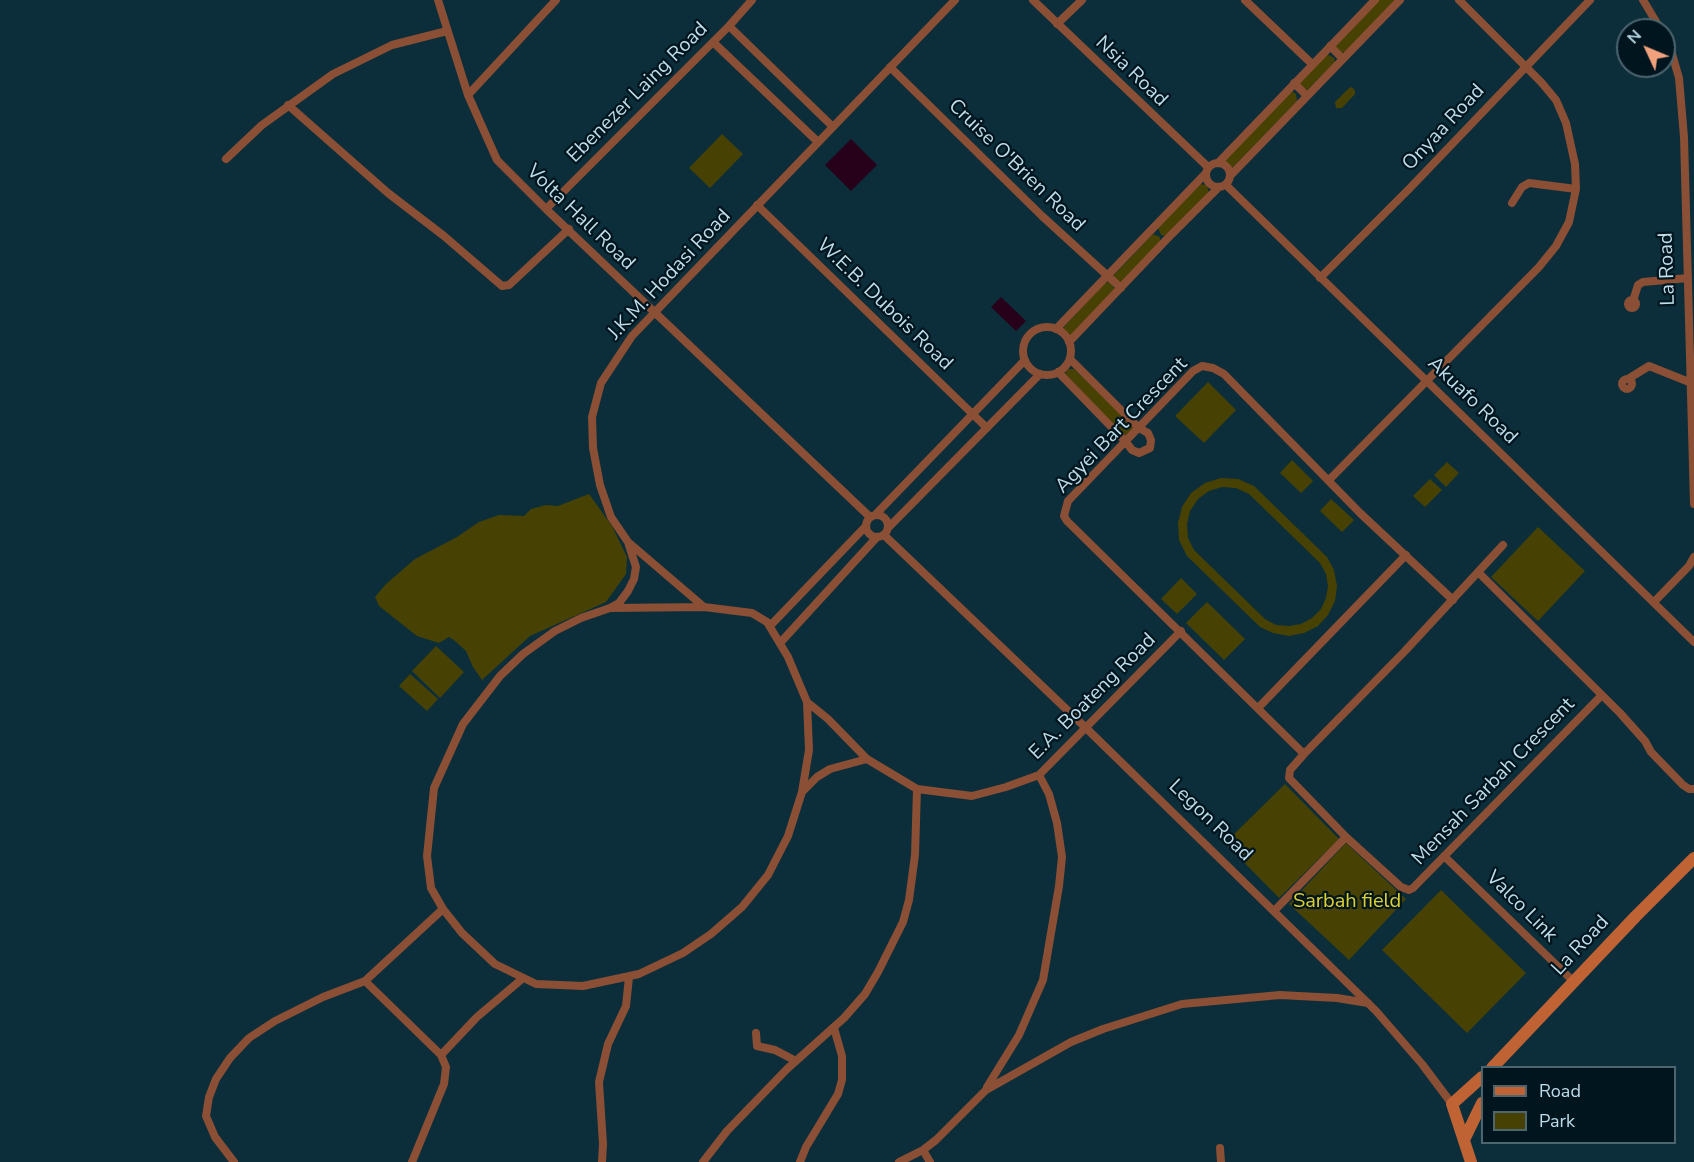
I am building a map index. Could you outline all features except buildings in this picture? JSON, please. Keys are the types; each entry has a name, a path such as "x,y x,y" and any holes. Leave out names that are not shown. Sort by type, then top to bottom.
{"street":[{"name":"Volta Hall Road","path":"438,0 468,95 497,160 655,312 873,515 886,518 883,533"},
{"path":"468,95 556,0"},
{"name":"Ebenezer Laing Road","path":"546,209 729,26 752,0"},
{"name":"J.K.M. Hodasi Road","path":"704,607 628,542 611,517 600,485 594,448 592,417 601,383 632,336 955,0"},
{"name":"Nsia Road","path":"1033,0 1207,170"},
{"path":"1057,24 1082,0"},
{"path":"1245,0 1312,64"},
{"path":"1056,329 1207,170 1218,163 1375,0"},
{"path":"1069,342 1400,0"},
{"path":"1329,480 1539,267 1556,246 1569,222 1576,189 1575,164 1566,123 1556,100 1459,0"},
{"name":"Onyaa Road","path":"1320,278 1590,0"},
{"path":"1642,0 1653,18"},
{"path":"729,26 833,127"},
{"path":"226,159 262,125 333,74 392,45 447,31"},
{"path":"713,42 818,142"},
{"path":"1330,46 1343,59"},
{"name":"Cruise O'Brien Road","path":"890,67 1042,216 1121,288"},
{"name":"La Road","path":"1676,70 1680,85 1684,137 1694,504"},
{"path":"1294,83 1307,96"},
{"path":"288,105 388,193 444,236 502,286 509,285 569,230"},
{"path":"1218,163 1228,168 1230,176"},
{"path":"1207,170 1211,185 1222,186"},
{"path":"1512,203 1522,187 1529,183 1576,189"},
{"name":"Akuafo Road","path":"1222,186 1426,380 1694,642"},
{"name":"W.E.B. Dubois Road","path":"758,205 987,428"},
{"path":"1633,301 1638,285 1643,282 1688,278"},
{"path":"1043,327 1056,329 1064,334 1069,342 1070,359 1058,372 1049,375 1040,374 1025,360 1023,349 1029,335 1043,327"},
{"path":"1058,372 1135,453 1143,453 1150,448 1150,437 1138,428 1070,359"},
{"path":"770,626 866,526 873,515 1025,360"},
{"name":"Agyei Bart Crescent","path":"1304,753 1064,516 1068,501 1193,371 1202,366 1213,368 1224,374 1360,513 1453,600"},
{"path":"1628,379 1649,366 1689,382"},
{"path":"780,643 883,533 1040,374"},
{"path":"866,526 868,532 883,533"},
{"name":"Legon Road","path":"883,533 1368,1003 1422,1064 1452,1104 1472,1162"},
{"path":"610,608 704,607 752,613 767,622 780,643 807,702 809,750 802,792 788,836 768,874 742,907 711,934 683,953 639,975 583,986 536,984 495,964 462,933 443,909 431,888 427,856 434,788 463,724 500,676 523,654 555,631 620,603 634,579 636,567 628,542"},
{"path":"1304,753 1453,600 1503,545"},
{"path":"1259,707 1406,555"},
{"path":"1654,602 1689,566 1694,557"},
{"name":"Mensah Sarbah Crescent","path":"1304,753 1290,770 1290,781 1346,837 1401,887 1409,890 1600,697 1600,694 1478,572"},
{"name":"E.A. Boateng Road","path":"807,702 828,719 867,759 917,789 972,796 1039,775 1181,631"},
{"path":"1600,694 1646,741 1651,753 1689,789 1694,789"},
{"path":"802,792 817,777 830,769 867,759"},
{"path":"899,1162 923,1150 960,1118 986,1090 1019,1035 1043,980 1062,857 1054,811 1049,794 1039,775"},
{"path":"703,1162 727,1131 796,1061 834,1028 865,993 891,948 903,922 909,900 915,855 917,789"},
{"path":"1274,911 1346,837"},
{"name":"Valco Link","path":"1444,856 1574,982"},
{"name":"La Road","path":"1495,1066 1694,858"},
{"path":"234,1162 215,1137 207,1116 209,1097 216,1079 230,1058 249,1038 275,1021 323,997 365,981 443,909"},
{"path":"602,1162 599,1082 608,1044 626,1005 628,977"},
{"path":"441,1055 477,1017 522,979"},
{"path":"365,981 441,1055 446,1067 444,1084 412,1162"},
{"path":"986,1090 1071,1042 1103,1029 1182,1004 1280,995 1337,998 1368,1003"},
{"path":"800,1162 806,1147 838,1094 842,1080 842,1056 834,1028"},
{"path":"756,1033 757,1046 775,1050 796,1061"},
{"path":"1452,1104 1481,1078"},
{"path":"1464,1140 1481,1105"},
{"path":"1220,1148 1221,1162"},
{"path":"923,1150 930,1162"}],"green space":[{"path":"1379,0 1396,0 1345,52 1340,53 1335,45"},
{"path":"1327,54 1334,58 1335,62 1306,91 1299,83"},
{"path":"1352,87 1355,94 1342,108 1336,108 1335,102"},
{"path":"1288,93 1296,94 1297,101 1232,168 1228,166 1225,160"},
{"path":"722,134 743,154 710,188 689,168"},
{"path":"1200,184 1207,185 1209,193 1166,236 1161,235 1158,228"},
{"path":"1153,234 1160,237 1160,243 1121,283 1114,275"},
{"path":"1109,282 1115,289 1070,336 1066,335 1063,328 1105,283"},
{"path":"1068,369 1074,369 1134,427 1125,436 1065,374"},
{"path":"1208,382 1236,410 1204,443 1175,416"},
{"path":"1292,460 1313,481 1301,493 1280,473"},
{"path":"1447,462 1459,473 1446,487 1434,475"},
{"path":"1221,478 1238,479 1254,486 1327,557 1334,570 1337,586 1335,601 1328,615 1318,626 1304,633 1289,636 1273,633 1260,627 1187,556 1179,540 1178,523 1182,507 1191,493 1205,483","holes":["1222,487 1236,488 1249,494 1320,563 1326,574 1328,586 1321,609 1301,624 1276,625 1265,619 1194,550 1188,538 1187,524 1190,511 1198,499 1209,491"]},
{"path":"1430,479 1442,490 1425,507 1413,496"},
{"path":"589,494 612,526 627,557 626,574 606,602 530,636 482,680 466,651 455,641 449,637 439,643 417,636 379,606 375,597 386,584 415,559 457,537 479,522 499,515 524,516 531,509 546,505 558,506"},
{"path":"1331,499 1354,520 1342,532 1320,511"},
{"path":"1538,527 1585,571 1538,621 1491,577"},
{"path":"1181,578 1197,594 1177,614 1161,599"},
{"path":"1207,602 1245,639 1224,660 1186,623"},
{"path":"436,646 464,672 440,698 412,671"},
{"path":"410,674 438,699 427,711 399,686"},
{"name":"Sarbah field","path":"1285,784 1339,839 1279,898 1225,843"},
{"name":"Sarbah field","path":"1346,843 1406,899 1349,960 1289,904"},
{"path":"1441,890 1526,973 1467,1033 1382,950"}],"shaded area":[{"path":"851,139 877,165 851,191 825,165"},
{"path":"1001,297 1026,321 1016,331 991,307"}]}
